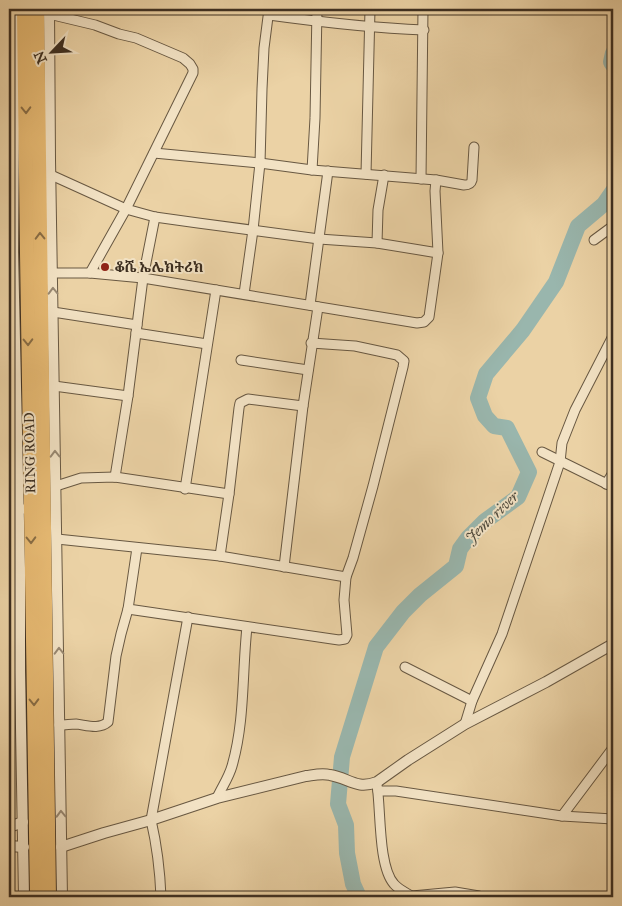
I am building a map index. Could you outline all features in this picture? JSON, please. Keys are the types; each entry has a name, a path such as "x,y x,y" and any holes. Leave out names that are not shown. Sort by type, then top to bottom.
{"highway":[{"name":"RING ROAD","path":"24,9 19,509 37,897"},
{"name":"RING ROAD","path":"45,11 49,897"}],"street":[{"path":"15,9 13,252 19,509 24,897"},
{"path":"312,170 315,118 316,9"},
{"path":"366,174 370,9"},
{"path":"420,178 424,9"},
{"path":"62,897 51,175 45,11 136,38 183,58 193,69 193,73 126,209 90,273"},
{"path":"244,294 260,163 264,48 269,12 316,22 424,30"},
{"path":"154,153 312,170 420,178 469,185 472,180 474,147"},
{"path":"284,567 311,344 319,239 328,171"},
{"path":"51,175 126,209 155,217 319,239 376,243 438,253"},
{"path":"376,243 378,210 384,175"},
{"path":"52,273 90,273 143,278 417,323 424,322 429,317 438,253 436,180"},
{"path":"116,477 143,278 155,217"},
{"path":"594,240 613,226"},
{"path":"186,489 216,290"},
{"path":"53,312 207,344"},
{"path":"465,724 472,701 502,634 560,462 562,443 575,410 613,336"},
{"path":"128,609 332,640 345,639 347,636 344,600 346,576 353,558 373,486 404,361 397,354 355,346 311,344"},
{"path":"241,360 308,370"},
{"path":"54,386 128,396"},
{"path":"220,556 240,403 248,399 303,406"},
{"path":"542,452 610,486 613,473"},
{"path":"56,486 81,478 116,477 229,494"},
{"path":"57,539 220,556 346,576"},
{"path":"59,725 77,724 95,727 103,726 108,722 116,656 120,634 128,609 138,548"},
{"path":"161,897 160,866 151,820 188,617"},
{"path":"217,798 232,767 238,738 247,627"},
{"path":"378,786 408,760 465,724 546,682 613,644"},
{"path":"405,667 472,701"},
{"path":"562,816 613,748"},
{"path":"62,847 217,798 318,774 331,775 351,783 378,786 396,791 562,816 613,819"},
{"path":"378,786 386,870 393,884 412,897 455,892 482,897"},
{"path":"9,828 23,822"},
{"path":"9,846 24,847"}],"waterway":[{"name":"Jemo river","path":"613,53 611,62 613,65"},
{"name":"Jemo river","path":"359,897 353,884 347,853 346,825 338,804 342,757 376,647 403,612 420,595 456,566 460,549 468,538 485,521 518,497 529,472 507,428 494,426 485,416 478,398 486,374 523,330 556,282 578,226 604,204 613,191"}],"place":[{"name":"ቆሼ ኤሌክትሪክ","path":"105,267"}]}
